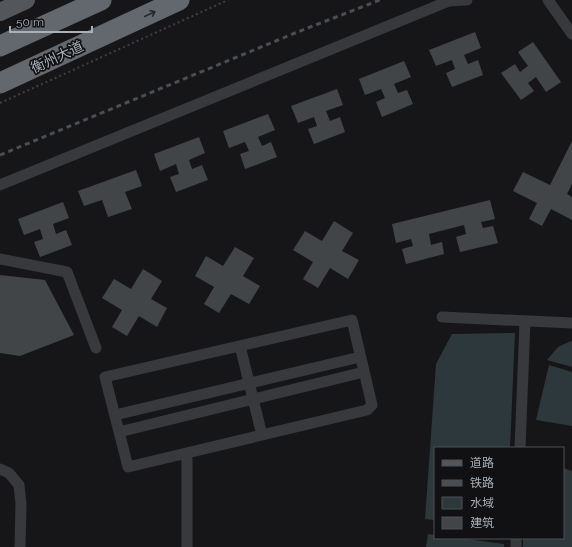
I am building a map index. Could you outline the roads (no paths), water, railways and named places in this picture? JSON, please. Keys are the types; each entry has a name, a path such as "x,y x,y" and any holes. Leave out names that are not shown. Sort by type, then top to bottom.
{"highway":[{"path":"0,46 101,0"},
{"name":"衡州大道","path":"0,83 180,0"}],"main road":[{"path":"0,12 26,0"}],"street":[{"path":"0,185 449,0 467,0"},
{"path":"548,0 572,34"},
{"path":"0,259 67,272 96,348"},
{"path":"442,317 572,323"},
{"path":"352,320 360,357 372,405 366,410 128,467 105,377 352,320"},
{"path":"520,447 525,321"},
{"path":"240,346 262,435"},
{"path":"115,415 360,357"},
{"path":"119,432 364,372"},
{"path":"187,453 188,547"},
{"path":"0,468 9,473 19,485 21,504 20,547"}],"water":[{"path":"515,333 510,447 434,447 434,520 425,519 436,364 452,334"},
{"path":"571,341 572,367 547,360 558,347"},
{"path":"549,365 572,372 572,426 536,420"},
{"path":"564,468 572,471 572,547 523,547 523,539 564,539"},
{"path":"428,534 434,535 434,539 467,539 504,544 504,547 426,547"}],"railway":[{"path":"0,155 295,33 380,0"}]}
